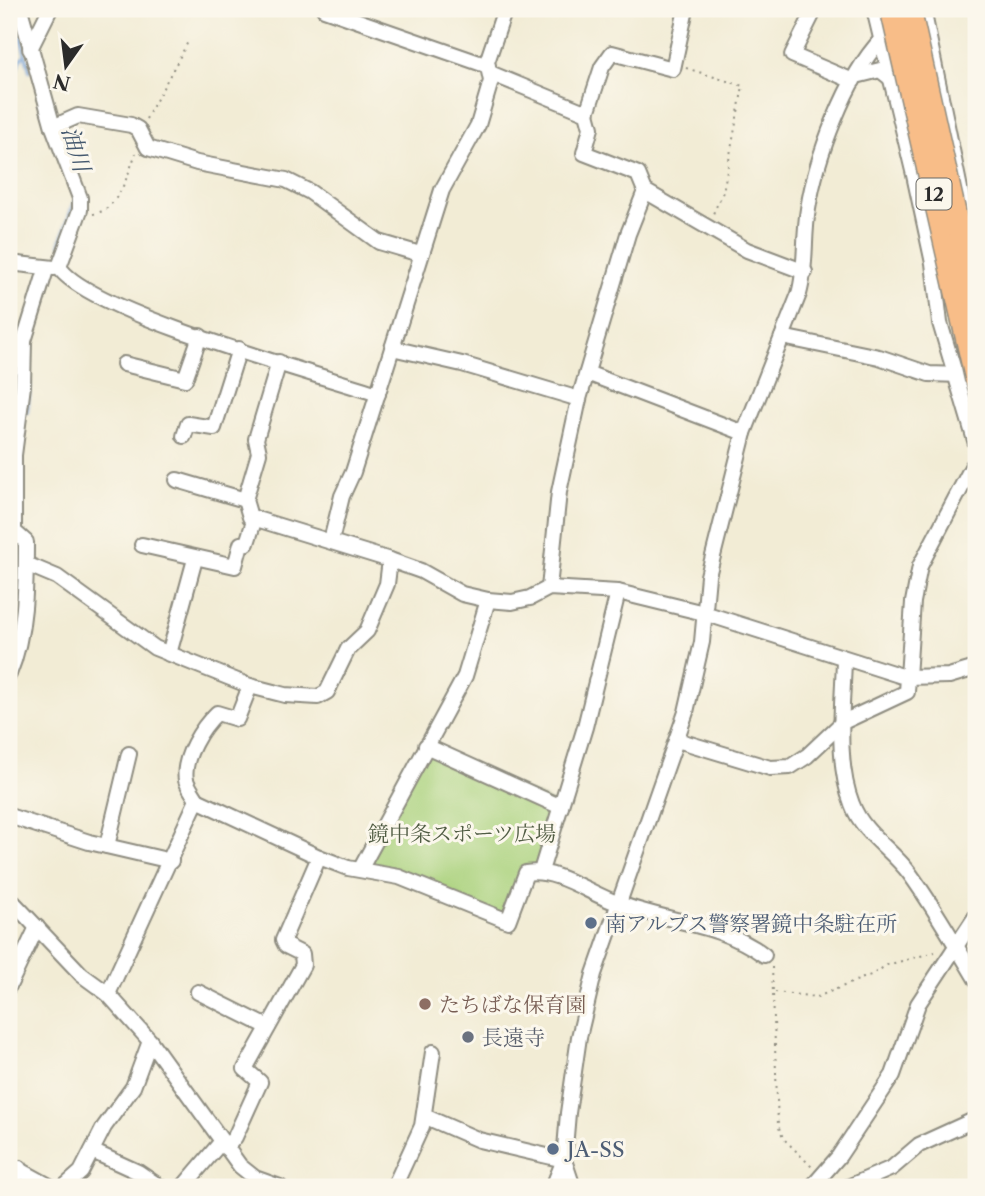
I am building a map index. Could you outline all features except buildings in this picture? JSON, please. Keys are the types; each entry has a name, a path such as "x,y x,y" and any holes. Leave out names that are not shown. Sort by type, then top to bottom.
{"highway":[{"name":"12","path":"891,9 976,380"},
{"name":"12","path":"920,9 976,307"}],"street":[{"path":"9,674 19,651 26,564 26,542 12,528 14,454 23,386 24,341 52,268 80,209 80,198 53,127 17,9"},
{"path":"30,49 50,9"},
{"path":"324,9 489,69 587,113"},
{"path":"331,541 342,496 353,472 442,190 478,125 491,81 489,69 505,9"},
{"path":"686,9 673,69 612,54 602,67 587,113 592,128 584,153 638,174 645,191 747,250 805,272"},
{"path":"815,9 792,55 854,78 880,70 894,81"},
{"path":"874,9 894,81 933,263 940,323 976,444"},
{"path":"553,1187 564,1160 579,1037 594,974 677,740 702,642 708,576 744,433 805,272 808,208 838,112 854,78 883,37 920,9 976,267"},
{"path":"53,127 78,116 138,129 144,144 197,163 286,180 310,192 379,242 420,254"},
{"path":"549,588 559,492 579,399 628,234 645,191"},
{"path":"9,263 52,268 125,311 378,394"},
{"path":"124,364 185,379 200,336"},
{"path":"782,337 879,357 929,374 976,373"},
{"path":"392,348 461,364 579,399"},
{"path":"184,436 188,424 214,428 239,349"},
{"path":"279,362 256,439 259,453 246,500 250,517 390,560 421,571 462,594 488,600 512,602 530,598 549,588 618,592 704,613 905,677 949,676 976,668"},
{"path":"587,373 744,433"},
{"path":"677,740 770,768 790,767 807,756 843,722 906,692 905,677 920,566 976,464"},
{"path":"177,480 246,500"},
{"path":"142,545 235,566 241,544 247,543 255,518"},
{"path":"169,653 195,559"},
{"path":"26,564 57,577 122,626 169,653 250,685 285,695 318,697 327,692 348,649 367,631 387,584 390,560"},
{"path":"541,871 585,727 618,592"},
{"path":"361,868 465,676 488,600"},
{"path":"844,659 845,764 852,804 867,831 897,857 962,944 976,979"},
{"path":"250,685 237,719 217,713 203,726 187,769 186,781 197,800 319,857 348,868 361,868 399,877 508,921 526,873 541,871 619,904 716,930 764,955"},
{"path":"426,746 561,807"},
{"path":"107,846 129,754"},
{"path":"108,994 172,861 197,800"},
{"path":"9,816 107,846 172,861"},
{"path":"183,1187 224,1144 235,1137 261,1082 245,1069 303,965 302,954 286,946 283,940 319,857"},
{"path":"9,898 82,975 108,994 150,1041 253,1183 280,1187"},
{"path":"816,1182 839,1156 893,1075 918,1004 962,944 976,916"},
{"path":"9,986 37,927"},
{"path":"198,992 268,1027"},
{"path":"64,1187 81,1172 133,1087 150,1041"},
{"path":"394,1187 424,1116 433,1052"},
{"path":"424,1116 479,1140 564,1160"},
{"path":"848,1187 892,1168 919,1145 976,1119"},
{"path":"92,1151 138,1172 160,1187"},
{"path":"564,1160 573,1187"},
{"path":"11,1187 15,1166 51,1187"}],"path":[{"path":"138,129 189,40"},
{"path":"674,65 743,86 723,191 707,227"},
{"path":"80,209 91,214 100,213 110,205 144,144"},
{"path":"774,992 817,997 873,974 887,965 962,944"},
{"path":"764,955 774,973 778,1125 783,1138 816,1182"}],"green space":[{"name":"鏡中条スポーツ広場","path":"426,746 561,807 541,871 526,873 508,921 364,862"}],"waterway":[{"name":"油川","path":"13,9 30,71"},
{"path":"9,89 20,59 25,55"},
{"name":"油川","path":"60,244 74,202"},
{"name":"油川","path":"27,412 30,385"},
{"name":"油川","path":"9,604 16,590 19,545"}],"place":[{"name":"南アルプス警察署鏡中条駐在所","path":"591,923"},
{"name":"たちばな保育園","path":"425,1004"},
{"name":"長遠寺","path":"468,1037"},
{"name":"JA-SS","path":"553,1149"}]}
